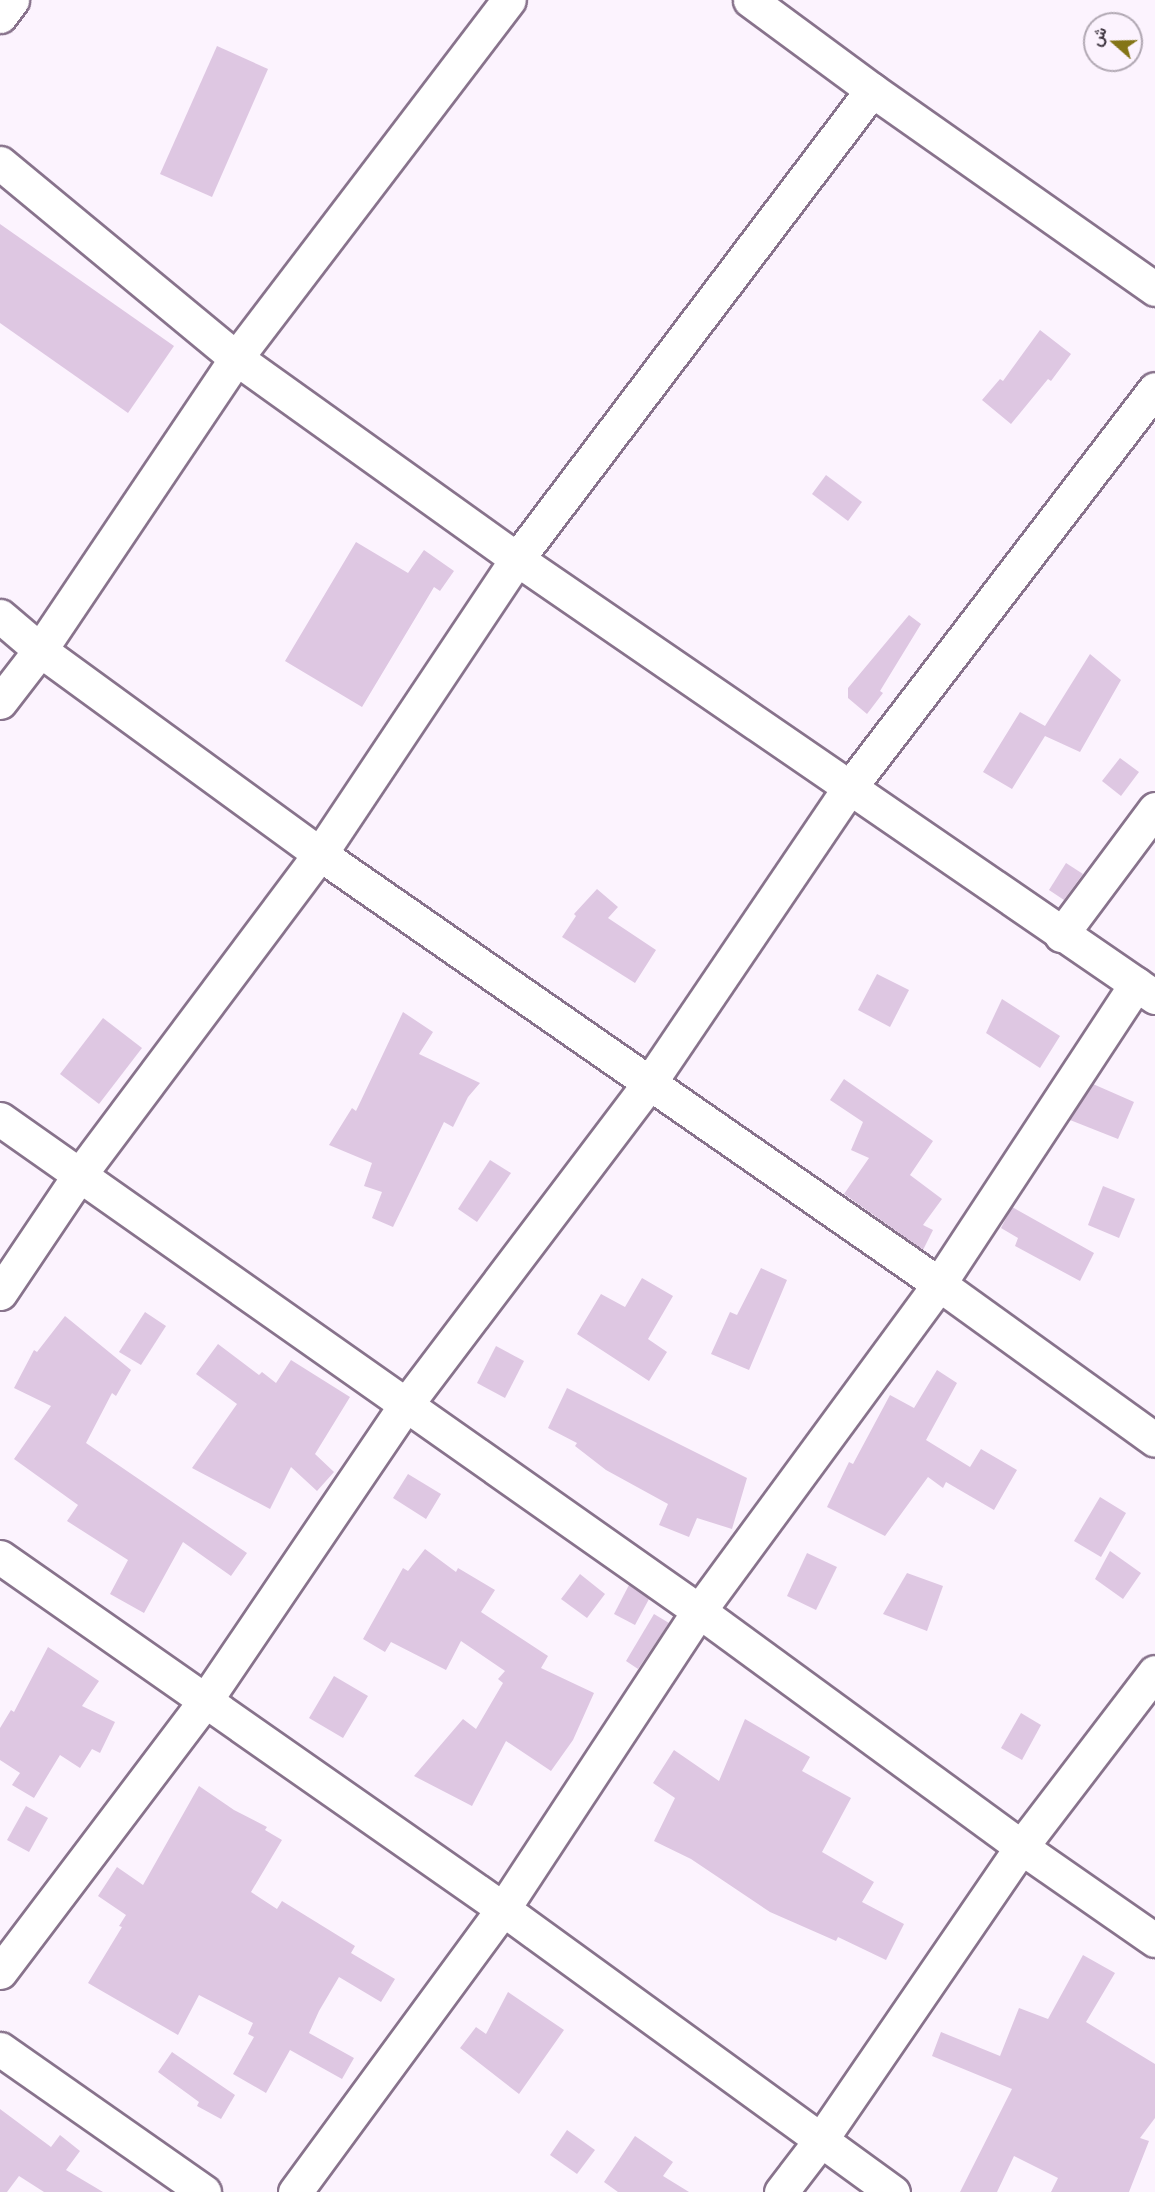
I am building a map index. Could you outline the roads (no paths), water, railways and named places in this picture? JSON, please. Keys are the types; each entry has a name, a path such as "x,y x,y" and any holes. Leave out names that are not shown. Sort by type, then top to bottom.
{"street":[{"path":"0,16 12,0"},
{"path":"0,702 40,650 236,358 509,0"},
{"path":"750,0 872,90 1155,288"},
{"path":"0,1293 78,1176 320,854 517,559 872,90"},
{"path":"0,163 236,358 517,559 850,787 1060,935 1146,991 939,1284 699,1611 503,1909 295,2192"},
{"path":"0,1972 205,1701 405,1406 650,1082 850,787 1155,389"},
{"path":"0,616 40,650 320,854 939,1284 1155,1440"},
{"path":"1060,935 1155,809"},
{"path":"0,1119 699,1611 1021,1848 1155,1940"},
{"path":"0,1557 503,1909 893,2192"},
{"path":"781,2192 820,2141 1021,1848 1155,1672"},
{"path":"0,2049 204,2192"}]}
